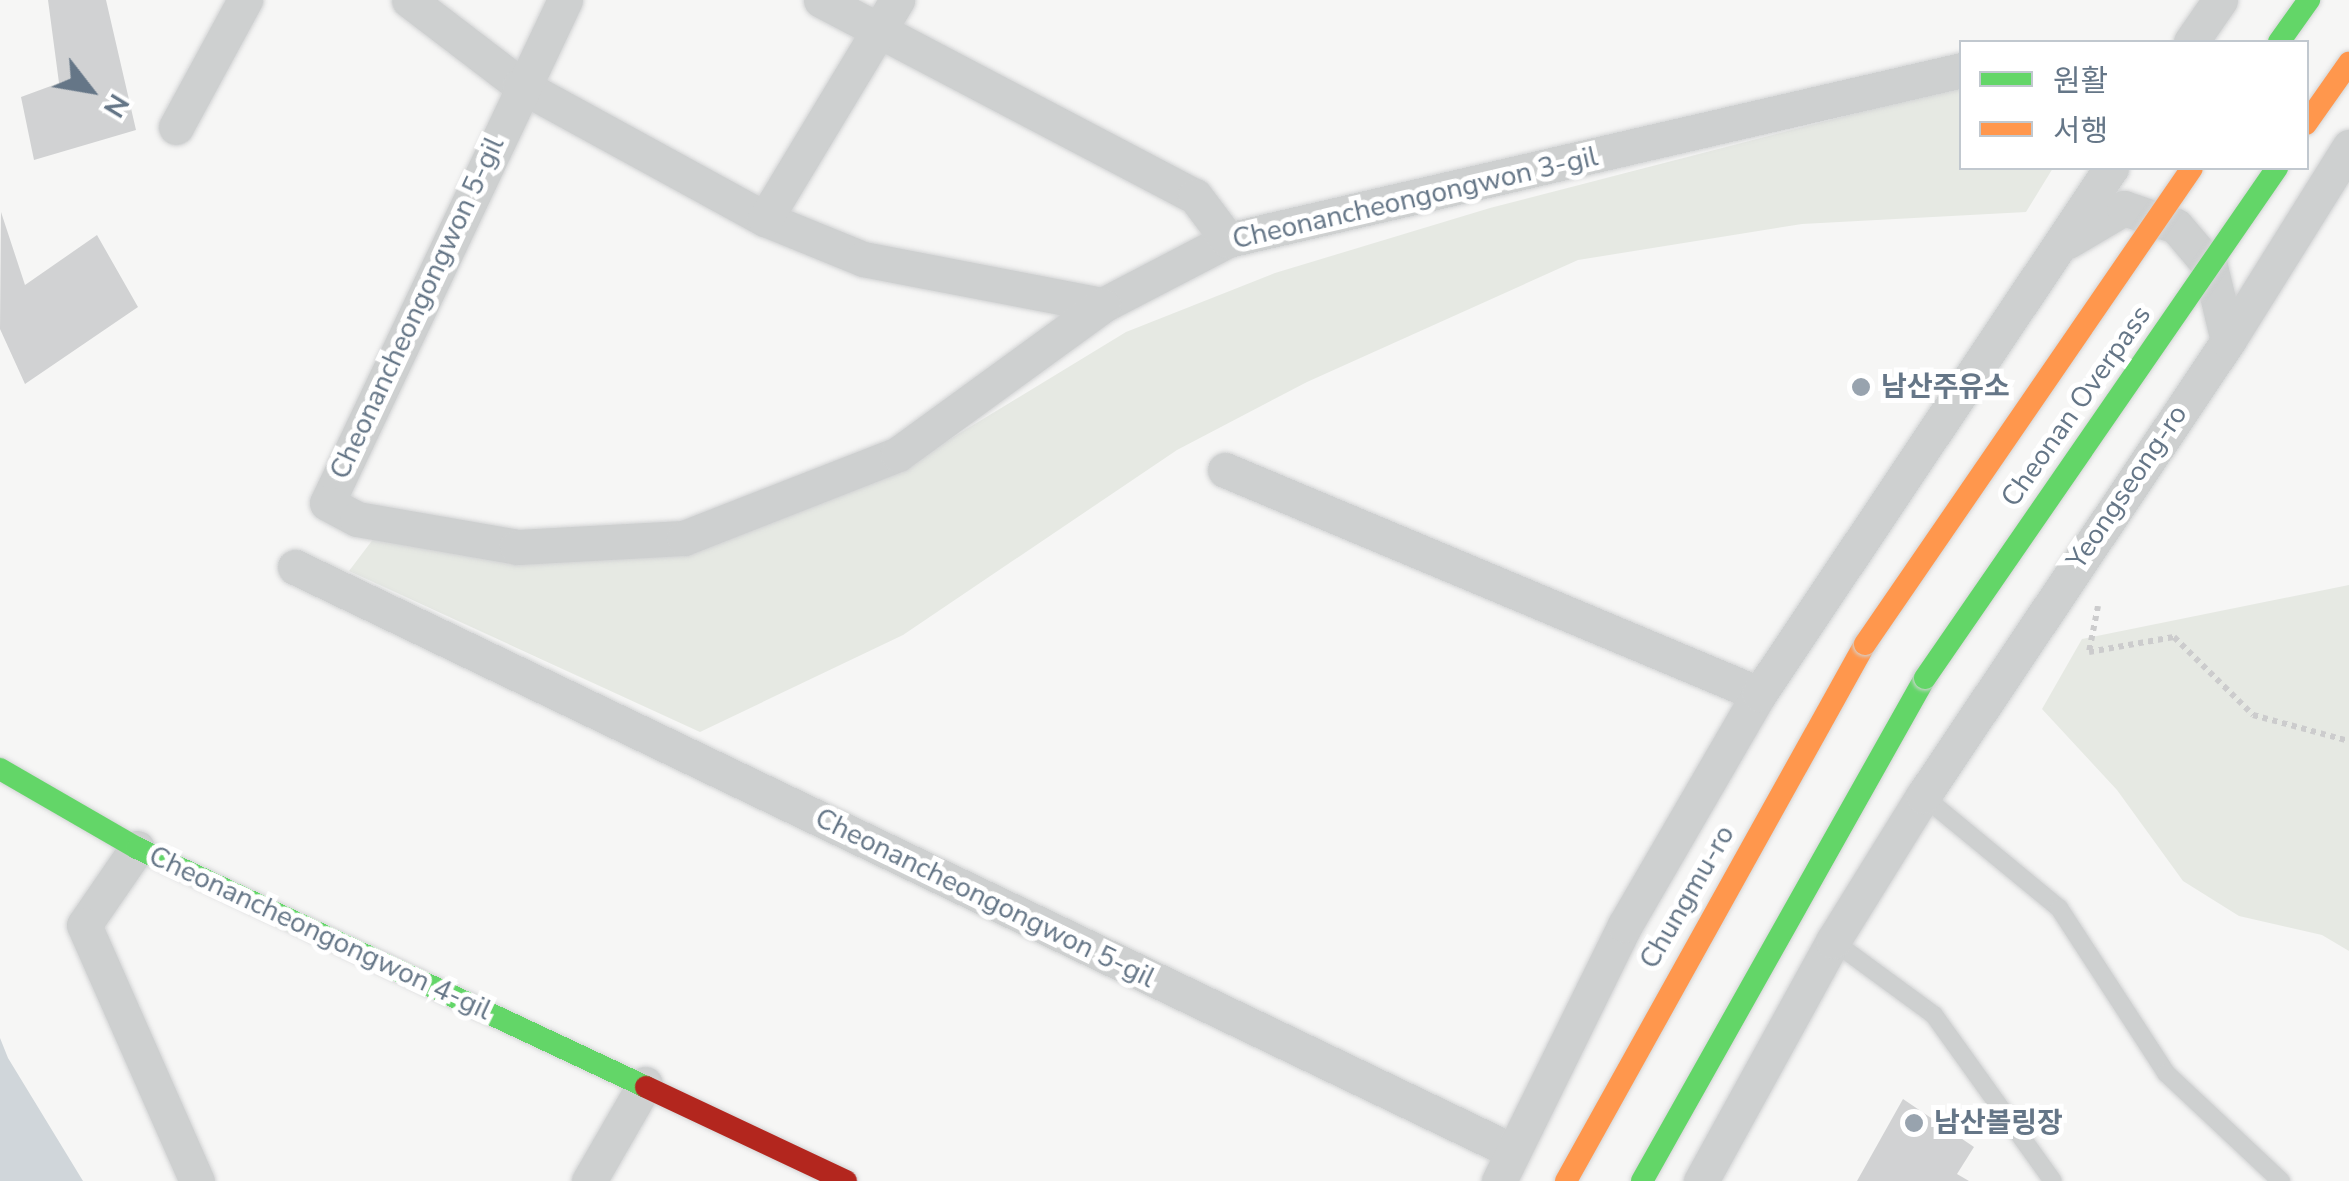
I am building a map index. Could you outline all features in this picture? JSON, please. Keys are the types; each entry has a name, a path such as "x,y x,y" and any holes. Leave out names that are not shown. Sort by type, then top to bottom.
{"main road":[{"path":"2280,40 2310,0"},
{"path":"2309,120 2349,63"},
{"name":"Cheonan Overpass","path":"1864,644 2191,170"},
{"name":"Cheonan Overpass","path":"1642,1181 1926,678 2276,170"},
{"name":"Chungmu-ro","path":"1566,1181 1864,644"},
{"name":"Cheonancheongongwon 4-gil","path":"6,773 137,848 846,1181"}],"street":[{"path":"176,127 245,0"},
{"path":"410,0 520,85 765,219 863,259 1103,305"},
{"name":"Cheonancheongongwon 5-gil","path":"565,0 520,85 327,504 357,519 517,548 684,538 898,454 1103,305"},
{"path":"821,0 1195,196 1228,240"},
{"path":"765,219 897,0"},
{"path":"2193,40 2220,0"},
{"name":"Cheonancheongongwon 3-gil","path":"1103,305 1228,240 1959,71"},
{"path":"2327,174 2349,148"},
{"path":"1505,1166 1625,924 1759,694 2109,170"},
{"name":"Yeongseong-ro","path":"1701,1181 1833,941 1922,796 2228,340 2327,174"},
{"path":"2062,245 2124,208 2176,226 2210,266 2228,340"},
{"path":"1225,470 1759,694"},
{"name":"Cheonancheongongwon 5-gil","path":"296,568 1505,1166"},
{"path":"137,848 84,925 197,1181"},
{"path":"589,1181 645,1084"}],"lane":[{"path":"1922,796 2060,908 2166,1073 2281,1181"},
{"path":"1833,941 1934,1015 2053,1181"}],"path":[{"path":"2100,602 2090,652 2174,637 2253,716 2349,741"}],"shaded area":[{"path":"1959,87 1959,170 2052,170 2026,212 1802,224 1578,260 1307,382 1177,450 903,635 700,732 349,571 374,538 510,562 904,467 1126,332 1275,273 1490,208"},
{"path":"2349,585 2349,951 2322,935 2239,916 2183,881 2117,790 2042,709 2082,639"},
{"path":"0,1038 8,1058 83,1181 0,1181"}],"building":[{"path":"48,0 106,0 136,130 34,160 21,97 59,83"},
{"path":"1,212 25,285 97,235 138,307 25,384 0,329"},
{"name":"남산볼링장","path":"1903,1099 1974,1147 1957,1174 1969,1181 1857,1181"}],"traffic: fast":[{"path":"2280,40 2309,0"},
{"path":"1925,678 2276,170"},
{"path":"1642,1181 1925,678"},
{"path":"0,769 137,848 646,1087"}],"traffic: slow":[{"path":"2309,120 2349,63"},
{"path":"1865,644 2191,170"},
{"path":"1566,1181 1865,644"}],"traffic: jam":[{"path":"646,1087 846,1181"}],"place":[{"name":"남산주유소","path":"1861,387"},
{"name":"남산볼링장","path":"1914,1123"}]}
